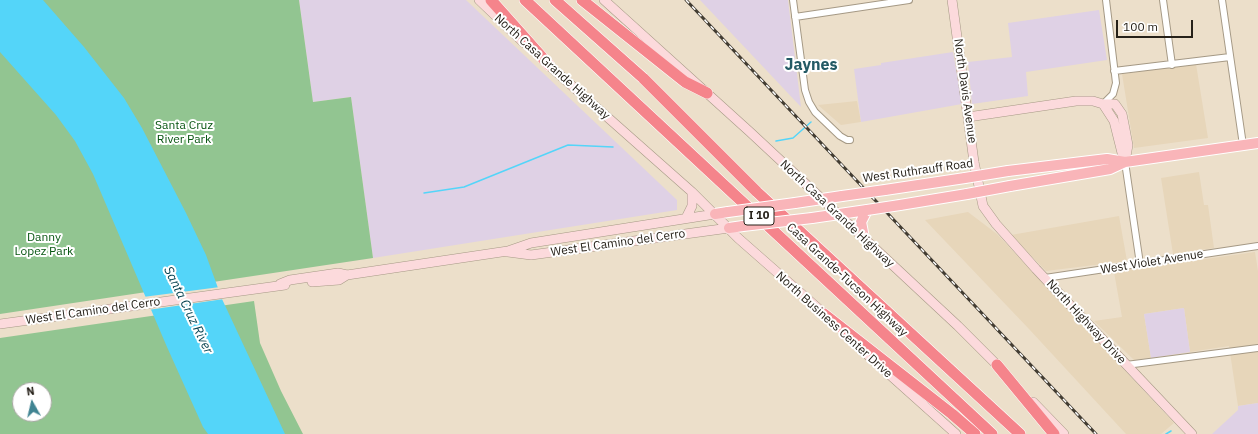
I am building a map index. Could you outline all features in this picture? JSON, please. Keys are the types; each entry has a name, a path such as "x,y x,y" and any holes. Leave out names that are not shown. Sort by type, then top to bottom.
{"highway":[{"path":"491,0 549,65"},
{"name":"Casa Grande-Tucson Highway","path":"525,0 992,434"},
{"name":"Casa Grande-Tucson Highway","path":"555,0 643,78 757,192 1020,434"},
{"path":"582,0 685,82 707,93"},
{"path":"824,314 952,414 975,434"},
{"path":"996,365 1054,434"}],"main road":[{"name":"North Casa Grande Highway","path":"479,0 511,32 715,214"},
{"name":"North Casa Grande Highway","path":"604,0 864,238 996,365 1064,434"},
{"name":"North Davis Avenue","path":"952,0 968,117 983,206"},
{"path":"968,117 1076,101 1093,101 1104,104 1114,121 1125,162"},
{"name":"West Ruthrauff Road","path":"729,228 864,212 1110,169 1125,162 1258,143"},
{"name":"West Ruthrauff Road","path":"715,214 1107,158 1125,162"},
{"path":"686,218 692,206 692,192"},
{"name":"North Highway Drive","path":"983,206 996,224 1045,278 1192,434"},
{"path":"864,212 861,222 864,238"},
{"name":"West El Camino del Cerro","path":"0,324 228,292 280,284 290,280 338,273 347,275 508,251 531,243 715,214"},
{"name":"North Business Center Drive","path":"715,214 956,434"},
{"name":"West El Camino del Cerro","path":"508,251 531,255 729,228"}],"street":[{"path":"793,0 805,90 809,102 815,112 840,136 850,140"},
{"path":"795,17 909,0"},
{"path":"1104,104 1114,92 1116,83 1106,0"},
{"path":"1163,0 1172,65"},
{"path":"1222,0 1243,145"},
{"path":"1114,71 1230,57"},
{"path":"1125,162 1140,264"},
{"name":"West Violet Avenue","path":"1045,278 1258,246"},
{"path":"1126,365 1258,348"}],"shaded area":[{"path":"299,0 466,0 677,200 677,210 373,258 351,97 313,102"},
{"path":"700,0 788,0 801,107"},
{"path":"1099,10 1107,60 1026,72 1028,96 972,104 968,62 1012,57 1008,23"},
{"path":"953,52 962,104 861,122 854,69 881,65 881,63"},
{"path":"1196,64 1208,138 1134,148 1122,74"},
{"path":"857,101 861,122 841,125 818,105"},
{"path":"1199,172 1204,205 1208,205 1214,248 1173,254 1161,178"},
{"path":"968,212 997,234 1174,423 1161,434 1126,434 925,220"},
{"path":"1119,216 1127,261 1046,271 1011,235"},
{"path":"1255,252 1258,271 1258,403 1238,406 1229,346 1190,352 1184,308 1144,314 1151,358 1134,360 1094,321 1122,317 1114,272"},
{"path":"1184,308 1190,352 1151,358 1144,314"},
{"path":"1258,403 1258,434 1212,434 1238,410 1238,406"}],"green space":[{"name":"Santa Cruz River Park","path":"0,0 299,0 313,102 351,97 373,258 0,314"},
{"path":"254,301 260,343 281,391 303,434 0,434 0,338"}],"water":[{"name":"Santa Cruz River","path":"0,0 43,0 84,47 124,98 142,128 186,213 206,255 222,299 285,434 208,434 203,427 93,174 75,141 56,115 0,52"}],"pier":[{"path":"220,287 224,299 148,310 143,297"}],"waterway":[{"path":"776,141 793,138 811,122"},
{"path":"424,193 464,187 568,145 613,147"},
{"path":"1166,434 1171,431"}],"railway":[{"path":"686,0 1096,434"}],"district":[{"name":"Jaynes","path":"811,65"}],"park label":[{"name":"Danny Lopez Park","path":"44,245"}]}
